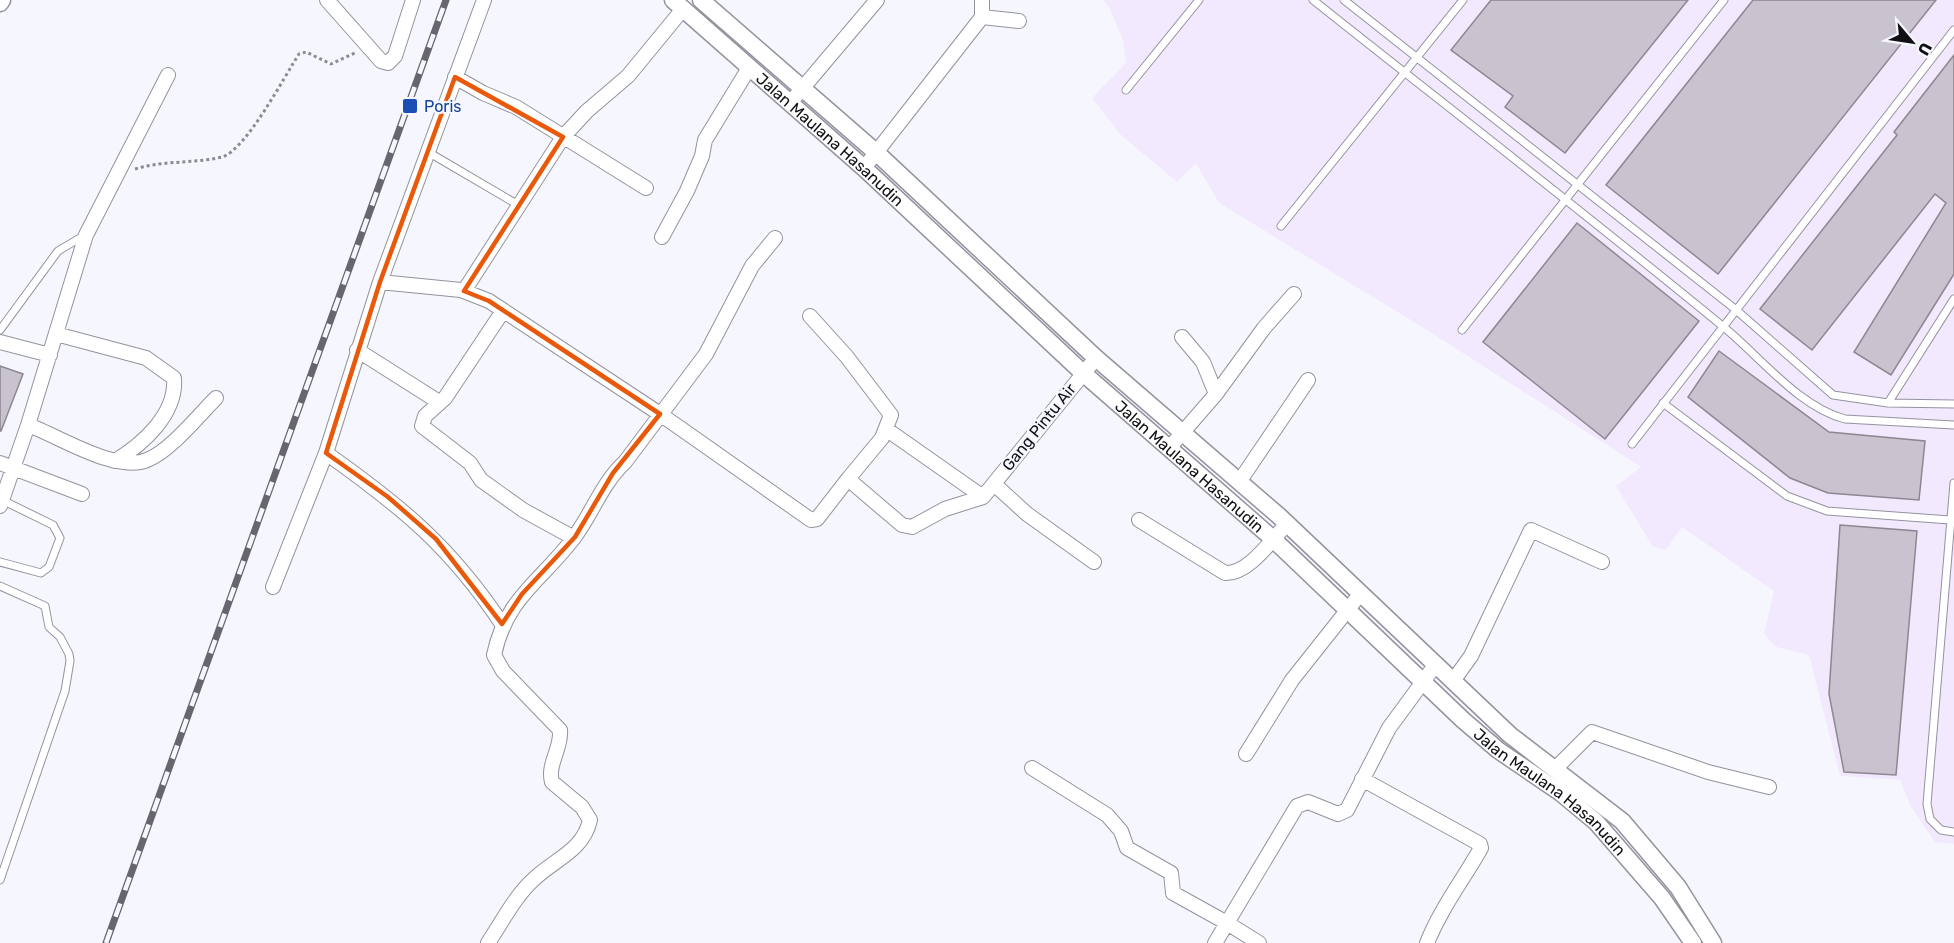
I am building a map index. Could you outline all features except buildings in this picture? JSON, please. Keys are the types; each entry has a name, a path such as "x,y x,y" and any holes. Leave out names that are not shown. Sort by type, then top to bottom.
{"street":[{"path":"327,0 381,61 393,60 413,0"},
{"path":"273,587 326,453 380,282 484,0"},
{"name":"Jalan Maulana Hasanudin","path":"701,0 805,85 1096,358 1243,477 1287,524 1510,735 1556,769 1567,787 1596,822 1620,846 1662,898 1693,943"},
{"path":"790,103 878,0"},
{"path":"864,168 878,154 889,135 982,17 982,0"},
{"path":"464,291 563,138 587,111 628,76 678,4"},
{"name":"Jalan Maulana Hasanudin","path":"678,4 864,168 1083,373 1272,538 1498,750 1567,787 1634,832 1678,887 1713,943"},
{"path":"982,17 1019,21"},
{"path":"662,237 687,191 702,156 705,140 749,68"},
{"path":"1,503 28,425 86,235 168,75"},
{"path":"455,76 483,93 516,107 646,188"},
{"path":"488,943 535,878 562,859 581,841 590,820 582,807 552,782 551,767 561,738 560,730 503,671 494,655 502,624 522,594 554,563 574,538 613,473 625,462 660,414 669,406 706,354 752,267 775,238"},
{"path":"380,282 464,291 489,301 660,414 811,520 817,519 848,479 886,429 891,415 889,409 810,316"},
{"path":"1170,447 1211,399 1264,328 1294,294"},
{"path":"503,311 467,368 440,402 425,416 422,426 470,463 480,480 523,510 574,538"},
{"path":"56,334 146,358 174,378 175,391 164,414 140,446 115,461"},
{"path":"1182,337 1203,362 1211,399"},
{"path":"0,342 50,355"},
{"path":"357,350 440,402"},
{"name":"Gang Pintu Air","path":"983,497 1096,358"},
{"path":"1243,477 1308,380"},
{"path":"28,425 115,461 146,461 160,453 216,398"},
{"path":"886,429 983,497"},
{"path":"326,453 388,497 436,539 459,564 502,624"},
{"path":"0,463 82,494"},
{"path":"848,479 902,525 912,527 945,509 983,497"},
{"path":"994,484 1027,514 1094,562"},
{"path":"1139,520 1225,573 1233,573 1245,566 1287,524"},
{"path":"1453,681 1471,656 1531,530 1602,562"},
{"path":"1246,754 1292,680 1361,594"},
{"path":"1215,943 1298,806 1305,802 1338,814 1344,813 1389,728 1436,664"},
{"path":"1556,769 1592,732 1708,772 1768,787"},
{"path":"1498,750 1510,735"},
{"path":"1032,768 1107,815 1121,831 1127,848 1171,873 1173,892 1259,943"},
{"path":"1362,778 1480,844 1481,848 1466,875 1445,903 1427,943"},
{"path":"1662,898 1678,887"}],"lane":[{"path":"1126,90 1199,0"},
{"path":"1313,0 1722,325 1811,404 1828,415 1845,419 1954,425"},
{"path":"1344,0 1735,309 1833,395 1888,403 1954,404"},
{"path":"1281,226 1463,0"},
{"path":"1462,330 1724,0"},
{"path":"1632,444 1722,325 1954,30"},
{"path":"428,152 520,206"},
{"path":"0,330 58,251 86,235"},
{"path":"1888,403 1954,299"},
{"path":"1663,403 1788,496 1809,506 1827,511 1950,520"},
{"path":"1954,483 1927,804 1930,819 1941,831 1954,832"},
{"path":"0,561 41,573 49,567 60,538 53,525 1,503"},
{"path":"0,586 45,606 49,627 65,644 70,661 65,691 0,879"}],"path":[{"path":"116,176 158,163 223,156 233,151 266,106 298,54 306,52 331,64 368,46"}],"highlighted area":[{"path":"455,77 563,137 464,291 489,301 660,414 613,473 575,537 522,594 502,624 436,539 388,497 326,453 380,282"}],"shaded area":[{"path":"1103,0 1954,0 1954,844 1935,842 1911,807 1900,780 1840,776 1809,655 1776,647 1764,634 1774,591 1682,527 1666,550 1653,547 1616,486 1641,467 1427,330 1219,203 1196,163 1177,182 1121,135 1092,98 1126,63 1123,40 1109,7"}],"railway":[{"path":"106,943 446,0"}],"place":[{"name":"Poris","path":"410,106"}]}
